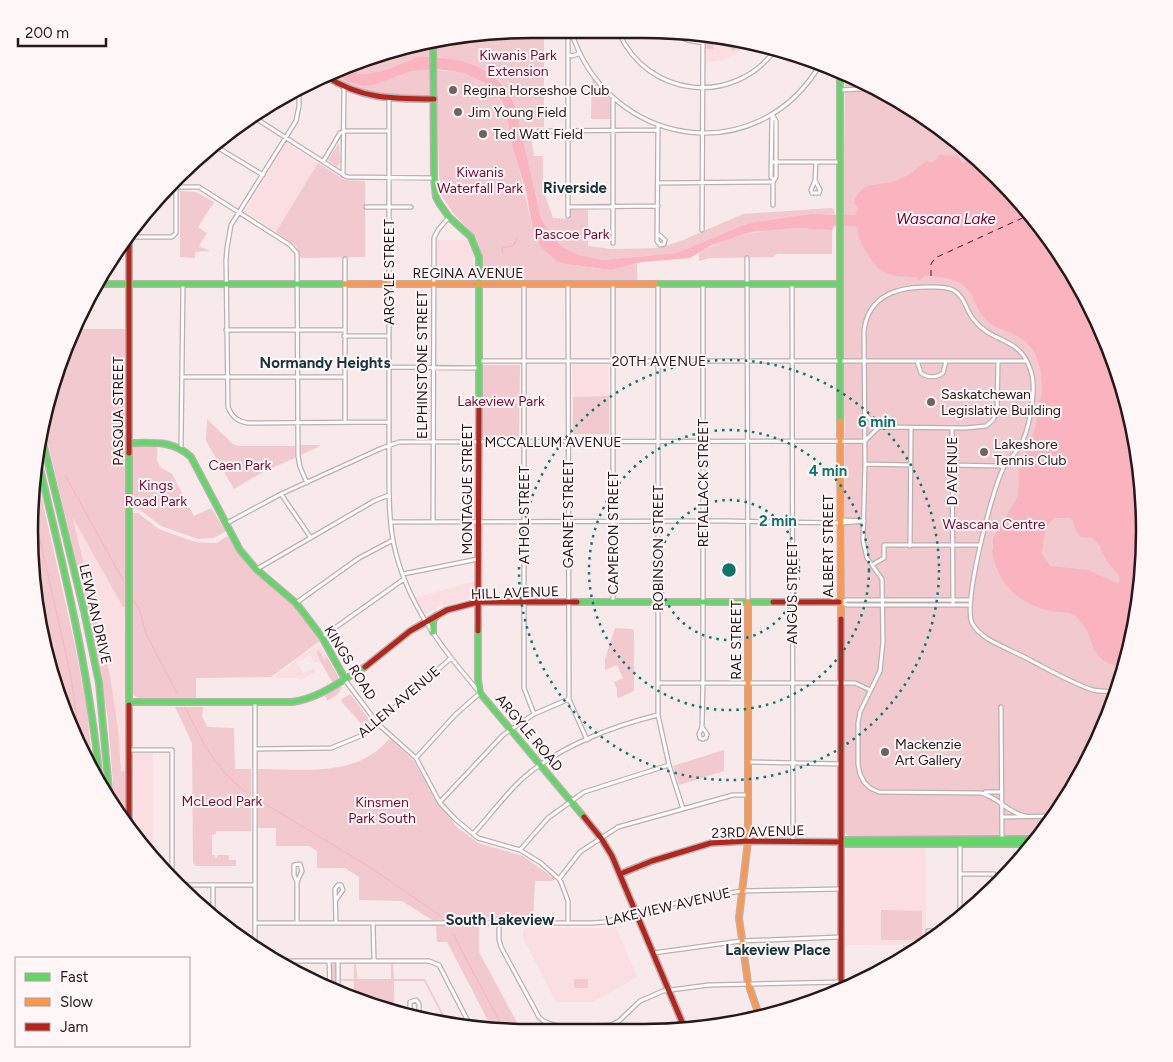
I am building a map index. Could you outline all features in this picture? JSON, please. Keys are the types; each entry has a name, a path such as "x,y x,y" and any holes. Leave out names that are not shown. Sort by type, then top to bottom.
{"street":[{"path":"568,216 569,38"},
{"path":"573,38 590,73 613,98 633,114 658,126 679,131 703,133 736,129 757,122 772,114 801,90 816,70"},
{"path":"622,38 632,54 662,79 676,84 703,88 726,85 742,78 761,66 771,54"},
{"path":"689,40 703,43 702,230"},
{"path":"433,47 434,178 436,197 449,217"},
{"path":"568,54 574,56 579,52"},
{"name":"ALBERT STREET","path":"840,79 841,982"},
{"path":"331,80 344,88 367,96 389,99 434,99"},
{"path":"343,175 344,88"},
{"path":"840,90 860,88"},
{"path":"299,96 298,116 231,225 229,233 226,248 228,407 233,416 240,422 248,423 389,422"},
{"path":"613,98 613,243"},
{"name":"ARGYLE STREET","path":"388,445 389,99"},
{"path":"772,114 771,178 774,181"},
{"path":"772,114 776,121 776,177 774,181 773,204"},
{"path":"258,120 343,175 352,178 434,178"},
{"path":"658,126 658,234"},
{"path":"539,131 658,130"},
{"path":"323,162 340,133 344,131 389,131"},
{"path":"220,148 263,175"},
{"path":"771,162 839,163"},
{"path":"816,162 816,180"},
{"path":"658,183 774,181"},
{"path":"177,187 199,187 294,248 298,259 298,457 307,483"},
{"path":"136,235 172,237 176,233 176,189"},
{"path":"568,207 658,206"},
{"path":"366,207 412,207"},
{"name":"MONTAGUE STREET","path":"449,217 471,237 479,257 478,680 480,693"},
{"name":"ELPHINSTONE STREET","path":"433,521 434,238 449,217"},
{"name":"PASQUA STREET","path":"128,246 130,284 129,817"},
{"name":"RAE STREET","path":"747,258 748,842 739,918 748,983 758,1011"},
{"path":"345,259 345,422"},
{"name":"REGINA AVENUE","path":"104,284 792,284 839,281"},
{"name":"RETALLACK STREET","path":"703,283 703,683"},
{"path":"130,443 169,443 181,447 183,284"},
{"name":"ATHOL STREET","path":"524,284 524,688 534,714"},
{"name":"GARNET STREET","path":"568,284 568,699 588,740"},
{"name":"CAMERON STREET","path":"613,284 613,602"},
{"name":"ROBINSON STREET","path":"658,284 658,715 669,765 683,809"},
{"name":"ANGUS STREET","path":"792,284 793,842"},
{"path":"1002,792 884,792 875,790 861,778 858,764 858,722 861,708 878,676 881,665 882,605 882,579 867,558 864,548 864,331 866,317 876,303 887,295 905,288 931,287 946,288 958,293 975,322 989,334 1013,344 1018,348 1026,361 1032,376 1029,422 1019,449 1003,468 980,545 970,605 972,622 981,634 988,639 1093,690 1109,691"},
{"path":"226,330 344,330"},
{"path":"344,336 388,336"},
{"name":"20TH AVENUE","path":"478,361 1026,361"},
{"path":"917,361 920,373 931,377 943,372 946,361"},
{"path":"865,413 879,427 982,427 993,420 998,406 998,361"},
{"path":"389,367 478,368"},
{"path":"182,377 345,377"},
{"path":"865,441 879,427"},
{"path":"910,546 911,428"},
{"name":"D AVENUE","path":"952,428 952,605"},
{"name":"MCCALLUM AVENUE","path":"226,524 281,494 388,445 399,442 865,441"},
{"name":"ARGYLE ROAD","path":"388,445 389,495 393,540 403,577 412,598 425,621 451,658 601,838 620,874 682,1022"},
{"name":"LEWVAN DRIVE","path":"45,447 99,683 109,785"},
{"name":"KINGS ROAD","path":"181,447 191,457 240,550 256,569 296,603 322,636 345,679 378,724 416,758 440,803 478,838 520,850 541,863 561,882 568,901 568,923"},
{"path":"865,464 911,465"},
{"path":"952,465 1000,466 1003,468"},
{"name":"LEWVAN DRIVE","path":"41,475 88,679 99,768"},
{"path":"281,494 311,538"},
{"path":"256,569 374,501 389,495"},
{"path":"391,522 840,522 842,520 864,522"},
{"path":"296,603 359,558 393,540"},
{"path":"872,565 884,558 884,545 980,545"},
{"path":"322,636 403,577 478,559"},
{"path":"840,602 847,600 971,600"},
{"name":"HILL AVENUE","path":"130,702 305,700 321,694 368,665 425,621 438,614 478,602 840,602"},
{"path":"840,602 847,605 970,605"},
{"path":"433,632 433,621 438,614"},
{"name":"ALLEN AVENUE","path":"255,749 331,748 363,736 451,658"},
{"path":"468,679 478,680"},
{"path":"658,683 854,683 870,690"},
{"path":"702,727 703,683"},
{"path":"416,758 455,715 480,693"},
{"path":"440,803 503,735 534,714 568,699"},
{"path":"255,702 255,940"},
{"path":"1001,707 1002,842"},
{"path":"473,834 521,780 551,757 636,720 658,715"},
{"path":"129,750 172,750 172,869"},
{"path":"748,762 840,764"},
{"path":"520,850 548,818 584,792 669,765"},
{"path":"980,793 990,795 1011,811 1025,816"},
{"path":"558,879 580,852 618,827 733,795 748,795"},
{"path":"1002,817 1044,816"},
{"name":"23RD AVENUE","path":"1002,842 1027,840"},
{"name":"23RD AVENUE","path":"620,874 652,861 711,844 748,842 1024,843"},
{"path":"960,842 960,908"},
{"path":"297,882 302,871 300,864 294,865 293,871 297,882 297,922"},
{"path":"960,874 994,874 994,877"},
{"path":"187,885 254,885"},
{"path":"213,885 214,908"},
{"name":"LAKEVIEW AVENUE","path":"255,922 604,922 680,902 741,890 841,889"},
{"path":"336,900 336,923"},
{"path":"374,923 374,961"},
{"path":"499,923 501,948 539,1017 542,1021 549,1024"},
{"path":"653,953 741,942 841,937"},
{"path":"289,961 429,961 439,965 467,1019"},
{"path":"329,961 330,982"},
{"path":"338,961 338,985"},
{"path":"613,1024 619,1021 640,1001 662,991 709,985 748,983 841,982"},
{"path":"410,1010 410,1002 416,1000 419,1004 419,1012"}],"shaded area":[{"path":"704,42 743,48 736,54 722,60 704,63"},
{"path":"286,143 318,163 276,232 245,211"},
{"path":"437,240 468,240 473,254 473,277 437,276"},
{"path":"572,365 608,365 609,396 573,397"},
{"path":"73,516 123,607 125,607 126,771 121,771 118,728 110,676"},
{"path":"475,581 475,597 438,607 424,615 415,598"},
{"path":"319,644 327,657 315,664 310,655 297,662 303,673 314,668 316,672 300,680 299,678 273,678"},
{"path":"134,753 153,753 153,848 135,825"},
{"path":"847,848 926,848 926,934 911,944 846,945"},
{"path":"614,925 637,977 593,1002 556,1002 523,938 523,930 525,928 603,928"}],"green space":[{"name":"Kiwanis Park Extension","path":"544,38 544,127 531,127 534,156 543,156 544,189 553,218 570,219 570,210 588,210 588,246 611,249 660,248 743,214 831,208 834,210 834,214 810,214 743,225 677,253 603,260 579,255 563,247 554,239 541,218 516,109 503,85 495,76 475,65 436,57 436,47 499,39"},
{"path":"705,42 713,43 713,49 705,49"},
{"path":"725,45 739,47 734,51"},
{"path":"429,48 429,97 377,96 344,86 333,79 403,54"},
{"name":"Kiwanis Waterfall Park","path":"436,69 467,74 482,82 500,100 507,115 533,230 558,262 611,270 637,263 637,280 486,280 484,277 482,254 476,237 454,214 441,195"},
{"path":"592,78 610,99 610,119 591,119"},
{"name":"Wascana Centre","path":"845,81 889,104 942,139 991,182 1013,206 1052,257 1085,313 1098,342 1119,403 1131,467 1135,531 1131,595 1126,627 1119,659 1109,690 1085,749 1052,805 1029,837 849,837 845,832 845,439 842,343"},
{"path":"339,143 340,163 337,167 328,160"},
{"path":"318,163 345,180 365,181 365,257 301,258 296,246 276,232"},
{"path":"180,191 196,192 214,202 198,227 207,233 199,246 210,251 195,252 195,258 180,257"},
{"path":"793,228 832,230 832,254 777,254 773,257 709,258 699,261 699,253 721,242 757,232"},
{"path":"81,329 127,329 125,607 123,607 73,518 110,676 118,728 121,771 126,771 126,812 114,794 108,720 86,602 47,438 54,403"},
{"name":"Lakeview Park","path":"482,365 520,365 519,437 482,438"},
{"path":"609,396 609,434 573,434 573,397"},
{"name":"Caen Park","path":"207,419 233,444 239,446 295,446 295,458 263,472 234,489 206,441"},
{"name":"Kings Road Park","path":"157,445 157,461 160,467 172,474 194,516 211,508 226,531 214,538 198,539 161,526 139,509 132,509 133,446"},
{"path":"301,445 319,445 320,446 301,455"},
{"path":"40,490 74,641 87,708 91,755 64,690 54,659 47,627 39,563"},
{"path":"133,513 138,513 159,529 195,542 216,543 228,536 237,552 252,571 293,605 320,641 271,677 196,678 196,699 138,698 133,695"},
{"path":"615,628 632,629 634,631 634,690 619,698 617,697 617,689 614,682 623,678 617,665 605,670 605,659"},
{"path":"319,651 324,659 327,657 338,676 338,679 333,683 320,661 317,652"},
{"path":"337,687 342,687 338,694 327,700 325,696"},
{"path":"350,694 372,723 366,729 341,701"},
{"name":"McLeod Park","path":"175,707 203,707 202,716 207,727 234,728 235,769 251,769 251,831 216,831 216,834 212,835 212,855 217,858 218,855 229,855 229,860 236,860 236,866 196,866 193,863 192,743"},
{"name":"Kinsmen Park South","path":"390,738 414,761 438,804 458,828 478,843 523,856 555,879 552,881 535,881 533,919 432,920 402,901 359,900 359,877 345,868 317,868 317,851 309,846 276,846 276,828 258,828 258,769 312,770 346,765 362,760 377,751"},
{"path":"724,750 724,771 679,785 673,766"},
{"path":"881,910 922,911 922,937 917,940 881,940"},
{"path":"436,926 479,926 479,952 518,1024 489,1022 447,942 437,942"},
{"path":"331,964 336,964 336,984 331,982"},
{"path":"354,964 356,964 357,979 391,979 391,964 393,964 394,979 425,979 445,1016 442,1016 424,981 394,981 394,1005 354,991 354,981 339,981 339,979 354,979"},
{"path":"574,979 588,979 588,988 574,988"}],"water":[{"name":"Wascana Lake","path":"419,57 449,59 478,66 490,73 501,83 516,109 541,218 554,239 563,247 579,255 603,260 677,253 743,225 757,222 810,214 855,215 858,209 854,203 857,195 867,187 900,179 927,161 934,161 940,155 958,156 962,163 967,161 991,182 1034,231 1069,284 1098,342 1119,403 1131,467 1135,531 1131,595 1117,666 1110,664 1097,654 1088,633 1076,617 1067,613 1039,608 1029,603 1011,590 999,573 992,551 993,538 1018,496 1021,462 1034,432 1040,405 1038,401 1041,399 1042,389 1041,370 1035,353 1029,346 1022,339 989,323 981,313 971,294 962,284 950,279 924,276 920,281 916,277 893,275 881,270 865,250 859,238 858,228 855,226 834,226 832,230 793,228 752,232 712,245 690,258 642,262 611,270 558,262 541,247 533,230 526,192 513,147 505,107 500,99 483,82 464,73 436,69 411,71 373,85 363,86 346,81 339,76 352,71 363,74 392,68","holes":["1055,518 1070,518 1073,520 1080,537 1092,538 1100,546 1109,564 1119,575 1120,581 1117,583 1088,570 1050,566 1042,554 1046,529"]}],"waterway":[{"path":"503,253 502,248 513,246 517,239"},
{"path":"65,475 124,582"},
{"path":"38,531 71,677 78,726"},
{"path":"134,601 140,611 146,634 177,693"},
{"path":"185,707 217,764 246,792"},
{"path":"262,802 371,868 442,917"},
{"path":"453,934 500,1023"}],"ferry route":[{"path":"931,276 931,264 935,258 1023,218"}],"traffic: fast":[{"path":"433,47 434,178 436,197 449,217 471,237 479,257 479,402"},
{"path":"840,79 840,421"},
{"path":"104,284 345,284"},
{"path":"655,284 839,284"},
{"path":"130,443 170,445 191,457 240,550 256,569 296,603 322,637 345,679"},
{"path":"45,449 84,611 99,683 109,785"},
{"path":"129,453 129,705"},
{"path":"41,475 75,621 90,702 98,768"},
{"path":"577,602 773,602"},
{"path":"433,632 433,621 436,616"},
{"path":"478,631 478,679 480,693 584,817"},
{"path":"130,702 292,702 321,693 365,667"},
{"path":"841,840 1027,839"},
{"path":"841,844 1023,844"}],"traffic: slow":[{"path":"345,284 655,284"},
{"path":"840,421 841,619"},
{"path":"748,602 748,841 739,918 748,983 758,1011"}],"traffic: jam":[{"path":"332,80 350,89 377,96 404,99 434,99"},
{"path":"129,245 129,453"},
{"path":"478,631 479,402"},
{"path":"365,667 410,631 447,610 478,602 577,602"},
{"path":"773,602 839,602"},
{"path":"841,619 841,983"},
{"path":"129,705 129,817"},
{"path":"584,817 601,838 612,856 682,1022"},
{"path":"620,874 652,861 711,843 748,841 841,842"}],"place":[{"name":"Regina Horseshoe Club","path":"453,90"},
{"name":"Jim Young Field","path":"458,112"},
{"name":"Ted Watt Field","path":"483,134"},
{"name":"Saskatchewan Legislative Building","path":"931,402"},
{"name":"Lakeshore Tennis Club","path":"984,452"},
{"name":"Mackenzie Art Gallery","path":"885,752"}],"district":[{"name":"Riverside","path":"575,188"},
{"name":"Normandy Heights","path":"325,363"},
{"name":"South Lakeview","path":"500,920"},
{"name":"Lakeview Place","path":"778,950"}],"park label":[{"name":"Pascoe Park","path":"572,234"}]}
